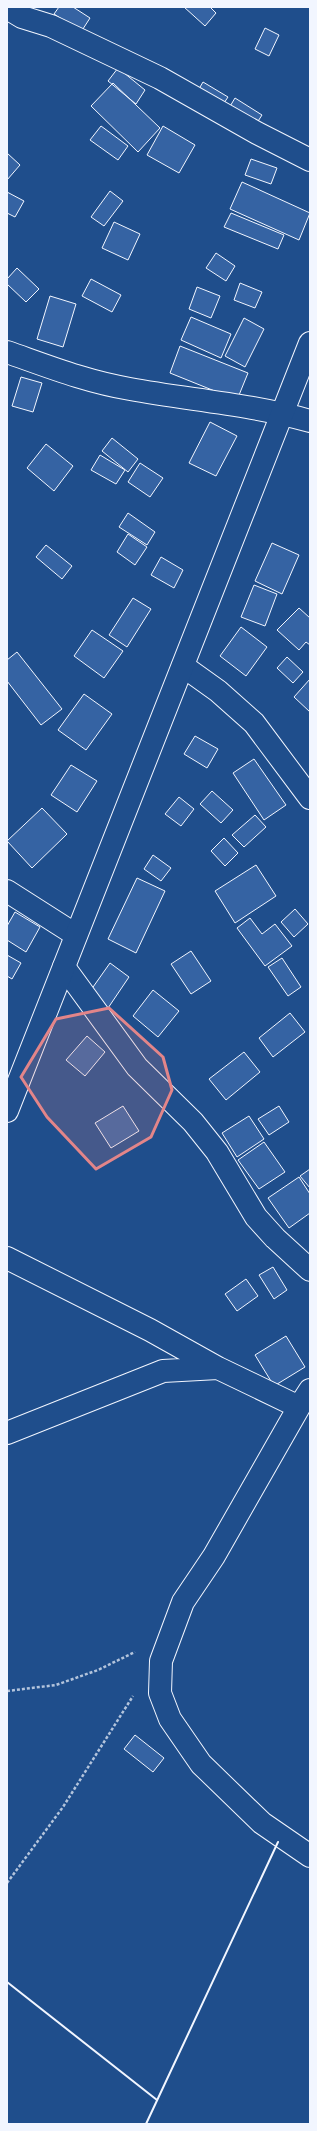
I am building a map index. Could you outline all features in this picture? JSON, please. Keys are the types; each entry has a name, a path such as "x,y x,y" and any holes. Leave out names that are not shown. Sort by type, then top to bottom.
{"street":[{"path":"7,8 22,17 51,26 160,78 257,133 310,160"},
{"path":"7,1110 310,343"},
{"path":"7,352 83,379 128,389 283,413 310,421"},
{"path":"183,666 218,691 254,723 310,798"},
{"path":"7,891 76,935"},
{"path":"64,966 137,1067 193,1122 217,1152 256,1217 275,1238 310,1270"},
{"path":"7,1258 150,1330 218,1368 304,1399 214,1556 183,1602 161,1661 160,1693 170,1719 201,1764 262,1823 310,1856"},
{"path":"7,1433 163,1371 218,1368"}],"path":[{"path":"7,1691 56,1686 98,1670 136,1652"},
{"path":"7,1883 63,1807 125,1705 134,1694"}],"highlighted area":[{"path":"109,1008 163,1057 172,1090 151,1137 96,1169 47,1117 21,1077 56,1019"}],"building":[{"path":"59,7 73,7 90,18 81,32 54,14"},
{"path":"184,7 210,7 216,13 205,26"},
{"path":"265,28 279,35 269,56 255,49"},
{"path":"118,68 145,90 136,104 108,81"},
{"path":"203,82 228,97 220,109 196,94"},
{"path":"113,83 160,128 138,152 91,106"},
{"path":"235,98 262,115 253,129 226,113"},
{"path":"101,126 128,146 118,160 90,140"},
{"path":"163,126 195,145 179,173 147,155"},
{"path":"7,153 20,165 7,180"},
{"path":"251,159 277,168 271,184 245,175"},
{"path":"242,182 310,213 299,240 230,209"},
{"path":"110,191 123,201 104,226 91,217"},
{"path":"7,192 24,201 15,217 7,213"},
{"path":"231,213 284,235 278,249 224,227"},
{"path":"114,222 140,234 128,260 102,248"},
{"path":"216,253 235,266 226,281 206,268"},
{"path":"17,268 39,289 26,302 7,284 7,279"},
{"path":"91,279 121,295 112,312 82,296"},
{"path":"240,283 262,292 255,308 234,300"},
{"path":"197,287 220,296 211,318 189,309"},
{"path":"50,296 76,304 63,347 37,339"},
{"path":"191,317 231,334 221,358 181,340"},
{"path":"244,318 264,329 245,367 225,356"},
{"path":"180,346 248,373 237,400 170,373"},
{"path":"21,377 42,383 33,412 12,406"},
{"path":"210,422 237,436 216,476 189,463"},
{"path":"112,438 138,459 128,472 102,451"},
{"path":"46,444 73,466 54,491 27,468"},
{"path":"100,455 125,470 116,484 91,470"},
{"path":"140,463 163,478 150,497 128,482"},
{"path":"128,513 155,532 147,545 119,527"},
{"path":"128,534 147,547 135,565 117,552"},
{"path":"272,543 299,555 282,594 255,581"},
{"path":"46,545 72,566 62,579 36,557"},
{"path":"161,557 183,570 174,588 151,575"},
{"path":"254,585 277,594 265,626 241,617"},
{"path":"133,598 151,609 127,647 109,635"},
{"path":"299,608 310,618 310,645 306,642 299,650 277,630"},
{"path":"241,627 267,647 246,676 220,656"},
{"path":"92,630 123,651 104,678 74,656"},
{"path":"17,652 62,709 41,725 7,681 7,660"},
{"path":"287,657 303,672 293,683 277,668"},
{"path":"310,679 310,712 294,697"},
{"path":"84,694 112,714 86,750 58,730"},
{"path":"195,736 218,749 207,768 184,754"},
{"path":"254,759 286,805 264,820 233,773"},
{"path":"71,765 97,781 77,812 51,795"},
{"path":"212,791 233,810 221,823 200,804"},
{"path":"179,797 194,809 181,826 165,814"},
{"path":"42,808 67,834 32,868 7,841"},
{"path":"255,815 266,827 244,847 232,835"},
{"path":"224,838 238,853 225,866 211,851"},
{"path":"153,855 171,868 161,881 144,869"},
{"path":"256,865 276,896 235,923 215,891"},
{"path":"137,878 165,891 136,953 108,939"},
{"path":"295,909 308,924 294,937 281,922"},
{"path":"15,912 40,927 26,952 7,940 7,926"},
{"path":"250,918 262,934 275,924 292,946 265,966 237,928"},
{"path":"191,951 211,981 191,994 171,964"},
{"path":"7,955 21,963 12,979 7,976"},
{"path":"282,958 301,987 288,996 268,967"},
{"path":"110,963 129,977 106,1011 86,997"},
{"path":"153,990 179,1011 158,1037 133,1016"},
{"path":"290,1013 305,1032 273,1057 259,1038"},
{"path":"87,1036 105,1052 85,1076 66,1060"},
{"path":"244,1052 260,1072 226,1100 209,1079"},
{"path":"123,1106 139,1131 111,1148 95,1123"},
{"path":"279,1106 289,1122 269,1135 258,1119"},
{"path":"249,1116 264,1139 237,1157 222,1133"},
{"path":"264,1142 285,1172 259,1189 238,1160"},
{"path":"310,1169 310,1188 300,1176"},
{"path":"299,1177 310,1194 310,1213 289,1228 268,1198"},
{"path":"273,1267 287,1290 274,1299 259,1275"},
{"path":"246,1279 258,1296 237,1311 225,1294"},
{"path":"286,1336 305,1367 274,1386 255,1355"},
{"path":"135,1735 164,1758 153,1772 124,1749"}],"wall":[{"path":"146,2124 278,1842"},
{"path":"7,1982 157,2100"}]}
